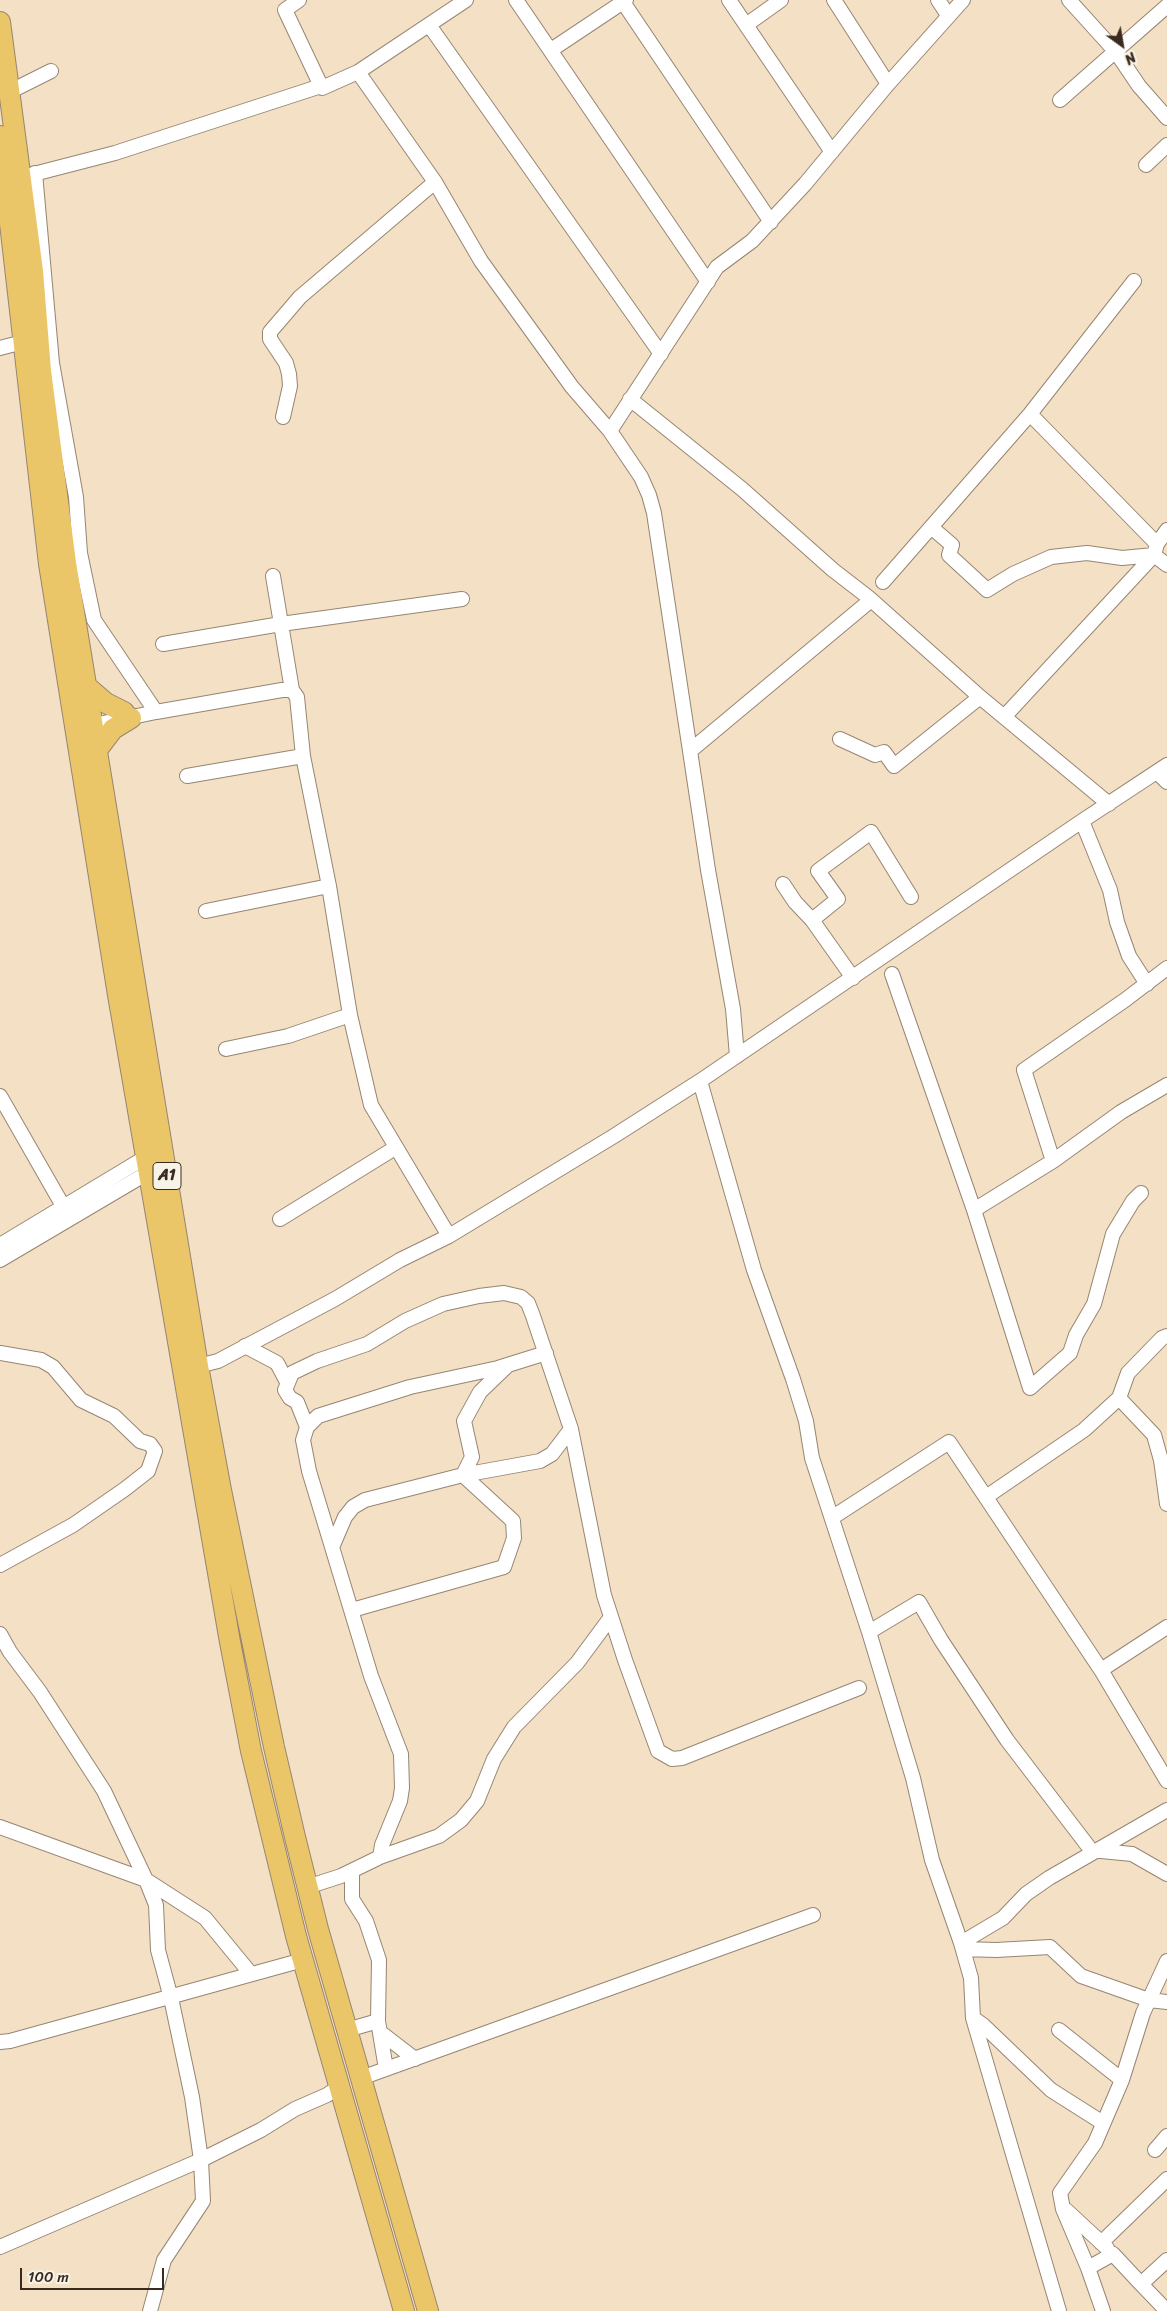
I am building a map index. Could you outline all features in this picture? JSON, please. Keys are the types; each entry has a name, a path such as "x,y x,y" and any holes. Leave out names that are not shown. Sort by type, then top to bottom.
{"highway":[{"name":"A1","path":"0,22 9,92 28,175 41,371 66,563 85,685 83,723 96,750 198,1366 274,1746 307,1887 428,2311"},
{"name":"A1","path":"0,136 48,564 83,723 147,1165 235,1670 273,1842 303,1960 404,2311"},
{"path":"85,685 106,703 140,714"},
{"path":"96,750 113,730 140,714"},
{"path":"323,2031 346,2027"}],"street":[{"path":"299,0 285,10 321,86"},
{"path":"140,714 94,620 80,553 76,497 52,363 28,175 115,152 321,86 322,88 358,72 466,0"},
{"path":"516,0 708,282"},
{"path":"729,0 832,152"},
{"path":"746,25 781,0"},
{"path":"834,0 888,84"},
{"path":"938,0 948,15"},
{"path":"610,431 717,267 752,241 771,222 888,84 963,0"},
{"path":"551,50 625,1 771,222"},
{"path":"1071,1 1116,52 1139,86 1167,118"},
{"path":"1060,100 1167,6"},
{"path":"429,25 661,354"},
{"path":"9,92 51,71"},
{"path":"358,72 435,182 481,261 572,387 610,431 640,477 649,495 661,553 680,698 733,1009 737,1056"},
{"path":"1146,166 1167,144"},
{"path":"283,417 290,386 289,374 286,363 270,339 270,332 300,297 435,182"},
{"path":"883,582 1030,414 1134,281"},
{"path":"0,348 23,342"},
{"path":"630,399 742,489 980,697 1110,804"},
{"path":"1030,414 1155,549 1167,565"},
{"path":"931,527 952,545 948,555 987,590 1013,574 1051,557 1086,553 1122,558 1155,549"},
{"path":"1004,717 1155,549 1167,530"},
{"path":"273,576 292,690 297,697 303,756 329,886 350,1015 371,1106 449,1236"},
{"path":"163,644 281,624 462,599"},
{"path":"690,751 871,600"},
{"path":"83,723 282,690 292,690"},
{"path":"840,740 874,755 884,752 894,766 980,697"},
{"path":"187,776 303,756"},
{"path":"198,1366 218,1361 335,1299 400,1260 449,1236 614,1136 700,1081 1082,821 1164,773"},
{"path":"1082,821 1110,890 1117,922 1129,956 1147,984"},
{"path":"812,920 838,899 818,871 871,832 912,897"},
{"path":"783,884 795,902 812,920 853,978"},
{"path":"206,911 329,886"},
{"path":"1053,1161 1024,1070 1167,968"},
{"path":"892,974 974,1210 1030,1388 1070,1353 1076,1335 1094,1304 1113,1234 1133,1201 1141,1193"},
{"path":"226,1049 288,1036 350,1015"},
{"path":"700,1081 754,1270 793,1378 806,1421 812,1458 833,1517 869,1632 912,1778 932,1860 962,1946 971,1978 972,2018 1059,2311"},
{"path":"974,1210 1053,1161 1121,1112 1167,1084"},
{"path":"0,1096 63,1206"},
{"path":"280,1220 395,1148"},
{"path":"0,1245 63,1206 147,1165"},
{"path":"0,1260 147,1165"},
{"path":"308,1427 297,1402 290,1398 286,1390 287,1382 292,1373 317,1361 367,1344 432,1307 480,1296 504,1294 521,1297 528,1303 571,1429 603,1588 654,1745 658,1751 672,1759 682,1758 859,1688"},
{"path":"986,1497 1084,1430 1119,1398 1128,1373 1162,1338 1167,1336"},
{"path":"245,1346 277,1363 287,1382"},
{"path":"0,1353 41,1360 53,1367 81,1400 114,1416 140,1441 150,1444 155,1451 148,1471 125,1489 73,1525 0,1565"},
{"path":"380,1857 382,1845 400,1801 402,1764 399,1746 371,1676 333,1545 309,1471 303,1440 308,1427 318,1416 410,1387 508,1365 546,1353"},
{"path":"463,1475 472,1457 464,1421 480,1392 508,1365"},
{"path":"1119,1398 1154,1435 1161,1460 1167,1504"},
{"path":"333,1545 345,1517 353,1506 365,1500 463,1475 540,1461 552,1454 571,1429"},
{"path":"833,1517 949,1442 1101,1670 1167,1781"},
{"path":"352,1610 504,1567 514,1538 513,1521 463,1475"},
{"path":"869,1632 919,1602 941,1640 1007,1740 1091,1850 1132,1854 1167,1874"},
{"path":"307,1887 352,1871 380,1857 439,1836 465,1816 476,1801 494,1759 514,1727 577,1663 611,1617"},
{"path":"1101,1670 1167,1627"},
{"path":"0,1634 10,1652 40,1692 104,1791 156,1905 158,1950 192,2097 201,2160 202,2201 164,2260 150,2311"},
{"path":"962,1946 1003,1918 1026,1894 1049,1878 1167,1810"},
{"path":"0,1827 146,1880 205,1918 251,1974"},
{"path":"352,1871 352,1899 366,1921 379,1960 379,2027 386,2069"},
{"path":"361,2078 813,1915"},
{"path":"962,1946 996,1950 1050,1946 1081,1976 1149,2000 1167,2002"},
{"path":"0,2042 303,1960"},
{"path":"1102,2311 1088,2268 1063,2208 1060,2193 1095,2143 1122,2080 1149,2000 1167,1961"},
{"path":"972,2018 984,2025 1050,2090 1103,2123"},
{"path":"346,2027 379,2027 415,2059"},
{"path":"1059,2030 1122,2080"},
{"path":"0,2247 201,2160 261,2130 295,2109 328,2095 340,2086"},
{"path":"1155,2150 1167,2136"},
{"path":"1101,2243 1167,2179"},
{"path":"1063,2208 1113,2254 1167,2311"},
{"path":"1088,2268 1113,2254"},
{"path":"1141,2284 1167,2260"}]}
